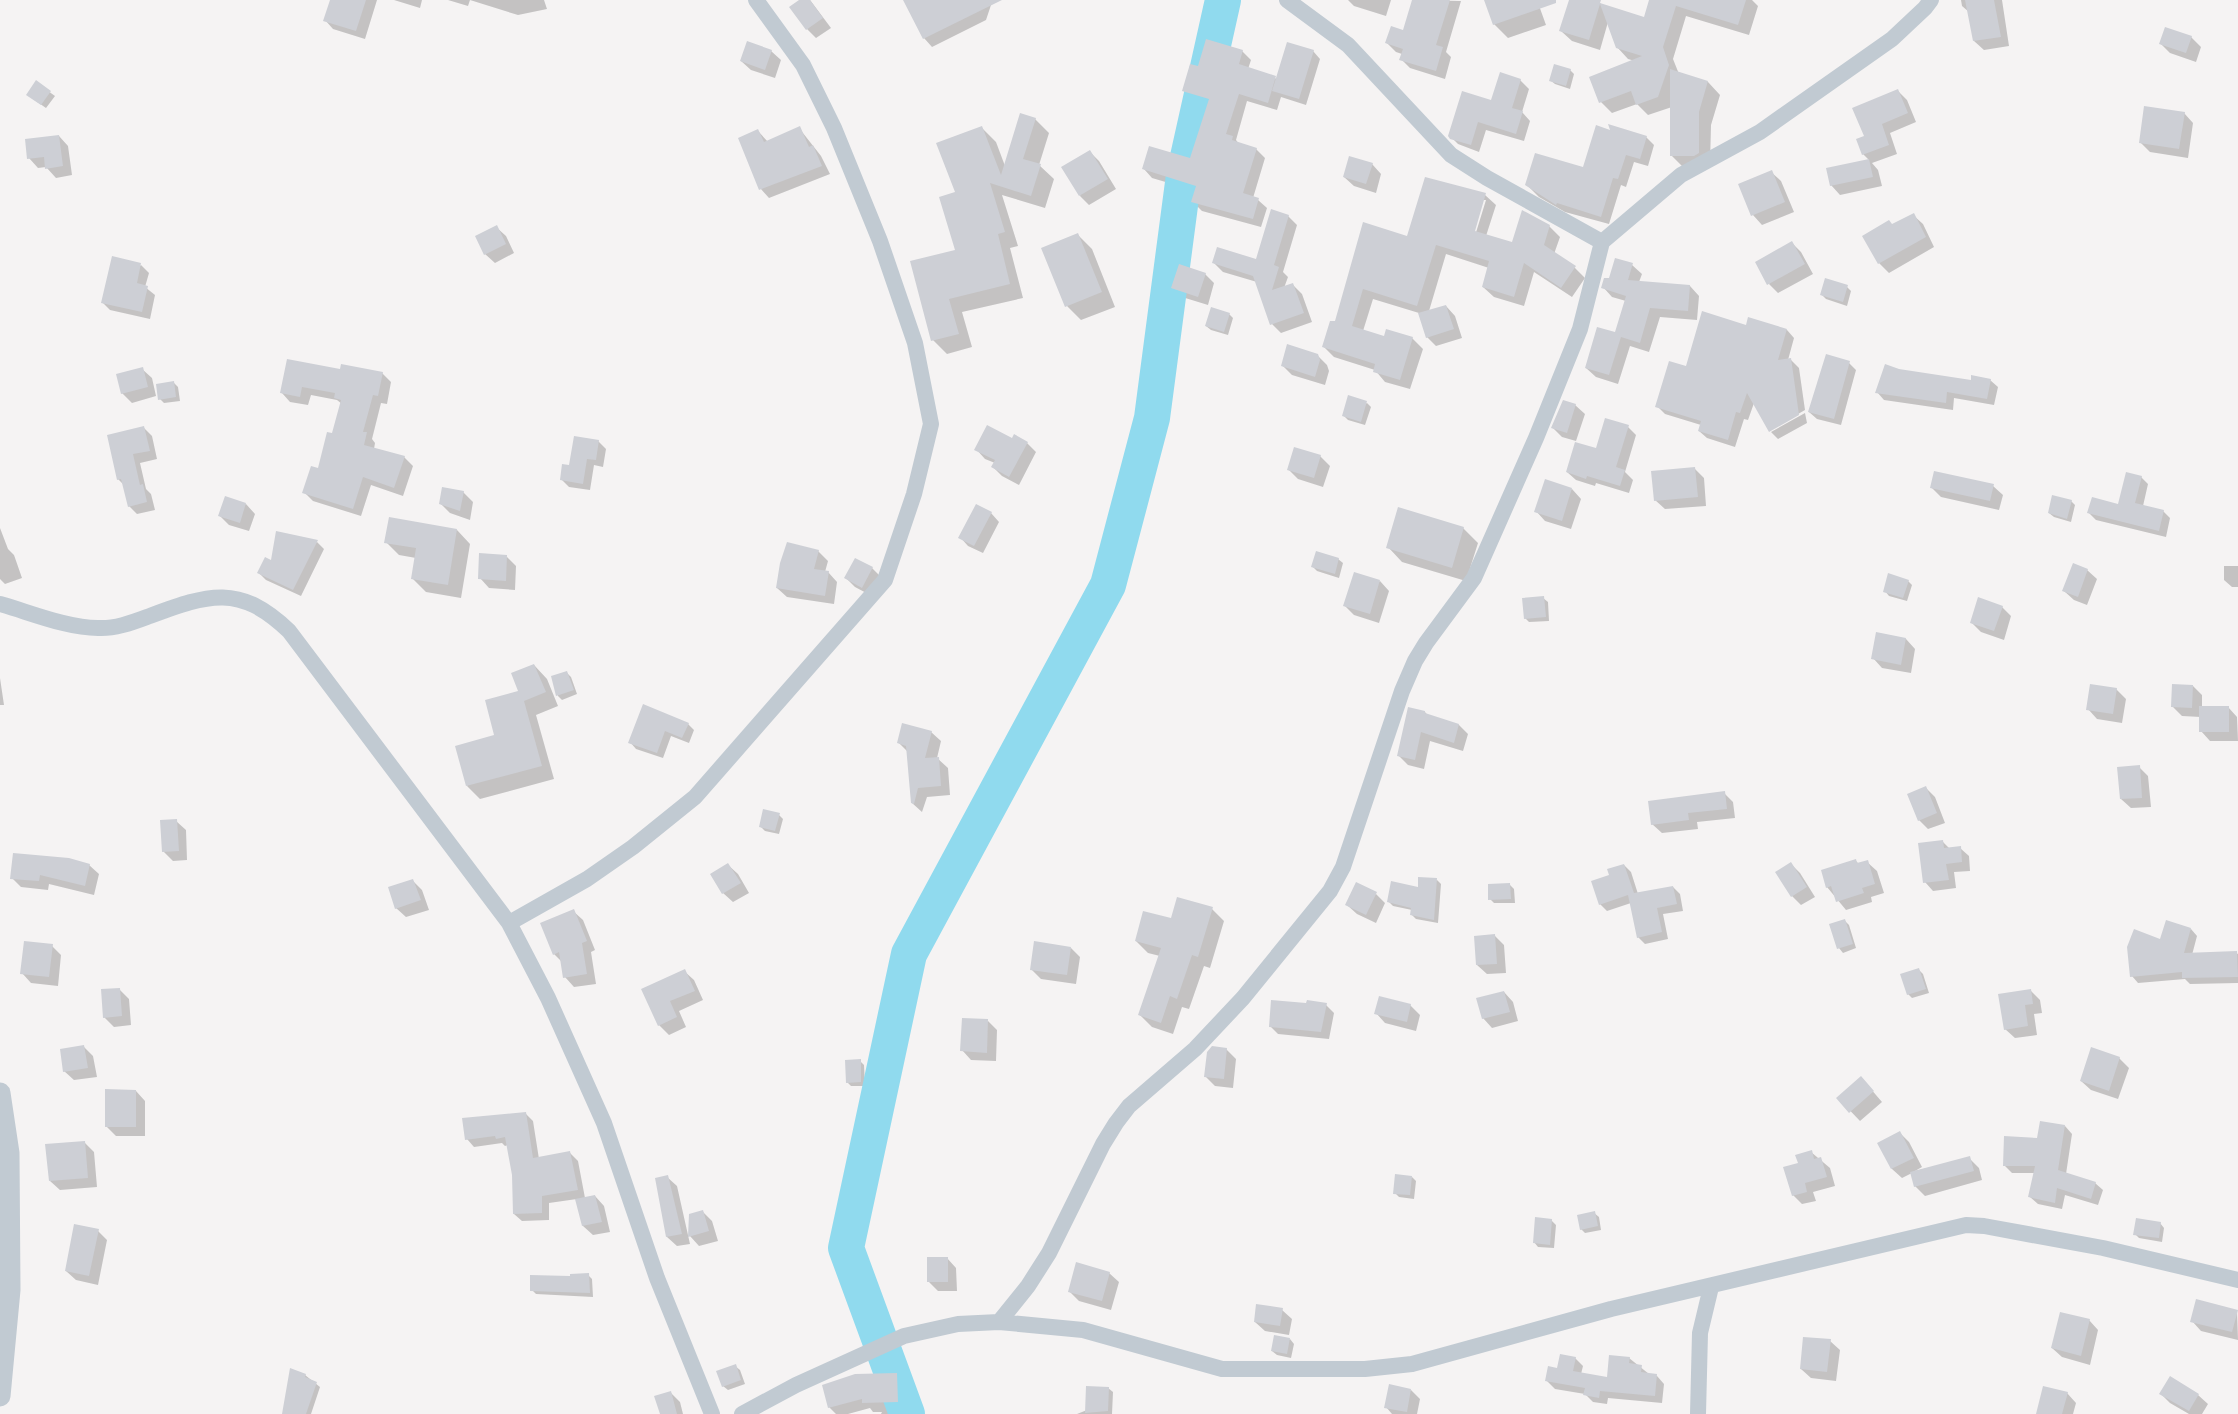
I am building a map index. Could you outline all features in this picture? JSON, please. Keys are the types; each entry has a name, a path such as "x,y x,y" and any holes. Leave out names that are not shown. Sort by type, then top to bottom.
{"street":[{"path":"509,923 587,879 633,847 695,797 885,580 914,494 931,424 915,343 880,241 834,128 803,65 756,0"},
{"path":"1287,0 1348,45 1451,155 1487,178 1602,242"},
{"path":"999,1322 1028,1286 1049,1253 1116,1122 1129,1107 1195,1049 1243,998 1330,891 1342,867 1402,691 1415,661 1474,578 1536,438 1580,329 1602,242 1681,175 1760,132 1892,39 1931,0"},
{"path":"0,604 63,622 97,628 130,623 203,599 230,597 251,603 271,613 289,631 509,923 548,998 604,1123 657,1278 712,1414"},
{"path":"0,1093 9,1153 10,1290 0,1396"},
{"path":"742,1414 796,1385 904,1336 958,1324 999,1322 1083,1330 1222,1369 1365,1369 1412,1364 1611,1309 1966,1225 1984,1226 2103,1248 2238,1280"},
{"path":"1698,1414 1700,1333 1711,1287"}],"building":[{"path":"330,0 366,0 356,31 323,21"},
{"path":"799,0 810,0 823,18 806,30 789,7"},
{"path":"903,0 1002,0 923,39"},
{"path":"1412,0 1450,0 1436,45 1443,47 1436,71 1399,60 1403,49 1385,43 1391,26 1403,30"},
{"path":"1484,0 1556,0 1556,3 1493,25"},
{"path":"1569,0 1601,0 1600,3 1644,17 1649,0 1746,0 1738,25 1676,6 1663,47 1669,65 1658,97 1636,105 1631,91 1599,103 1589,77 1642,56 1616,48 1600,4 1589,40 1559,31"},
{"path":"1965,0 1994,0 2001,37 1973,41"},
{"path":"2165,27 2192,36 2186,53 2159,44"},
{"path":"1206,39 1243,50 1239,64 1276,76 1268,103 1239,94 1226,134 1233,136 1232,140 1257,148 1243,193 1259,198 1253,219 1191,202 1196,186 1142,169 1149,146 1190,158 1209,99 1182,91 1190,64 1198,66"},
{"path":"747,41 772,50 765,70 740,61"},
{"path":"1287,42 1314,50 1299,99 1272,91"},
{"path":"1554,64 1571,69 1566,86 1549,81"},
{"path":"1670,69 1708,81 1699,112 1699,153 1694,156 1670,156"},
{"path":"1500,72 1521,79 1512,108 1523,111 1516,134 1478,122 1471,145 1450,139 1448,136 1462,91 1491,100"},
{"path":"36,80 51,91 41,105 26,95"},
{"path":"1898,89 1908,113 1882,124 1889,145 1862,155 1856,139 1864,136 1852,108"},
{"path":"2144,106 2185,112 2179,149 2139,143"},
{"path":"1020,113 1036,118 1023,159 1041,164 1031,196 990,183 1005,232 998,234 1010,284 949,299 959,334 931,341 910,261 955,250 939,197 955,192 936,143 982,126 1001,175"},
{"path":"1608,124 1647,136 1640,159 1626,155 1618,179 1613,178 1601,217 1557,203 1556,205 1525,185 1535,153 1583,167 1596,125 1610,130"},
{"path":"800,126 809,147 813,145 822,166 759,190 738,138 758,129 764,142"},
{"path":"59,135 63,166 45,169 44,157 27,159 25,139"},
{"path":"1090,150 1108,179 1079,196 1061,167"},
{"path":"1349,156 1373,163 1366,184 1343,177"},
{"path":"1869,159 1873,177 1830,186 1826,168"},
{"path":"1772,170 1785,202 1751,216 1738,184"},
{"path":"1425,177 1486,193 1475,231 1512,242 1522,210 1550,225 1544,245 1576,266 1561,288 1524,263 1514,297 1482,287 1489,261 1436,245 1417,306 1363,289 1352,326 1384,336 1386,329 1413,337 1400,380 1373,372 1375,364 1322,347 1330,321 1335,321 1363,222 1407,236"},
{"path":"1271,209 1289,215 1274,265 1279,267 1272,290 1293,283 1304,313 1270,325 1253,276 1212,263 1217,247 1256,259"},
{"path":"1914,213 1926,237 1878,264 1862,236 1889,220 1892,224"},
{"path":"497,225 506,244 484,255 475,236"},
{"path":"1078,233 1102,292 1065,307 1041,248"},
{"path":"1792,241 1805,264 1767,285 1755,262"},
{"path":"112,256 141,263 137,283 148,286 142,312 101,303"},
{"path":"1615,258 1633,263 1628,280 1690,285 1688,311 1650,308 1640,343 1621,337 1609,375 1585,368 1597,327 1615,332 1626,296 1601,288 1604,278 1609,278"},
{"path":"1179,264 1206,273 1198,297 1171,288"},
{"path":"1825,278 1848,285 1843,302 1820,295"},
{"path":"1446,305 1454,329 1426,338 1418,313"},
{"path":"1211,307 1230,313 1224,332 1205,326"},
{"path":"1702,311 1746,325 1748,317 1787,329 1778,360 1791,358 1799,415 1769,432 1747,393 1740,413 1736,412 1728,440 1698,431 1701,421 1655,407 1669,361 1686,366"},
{"path":"1287,344 1318,354 1320,360 1315,377 1281,366"},
{"path":"1826,354 1850,361 1834,419 1808,412"},
{"path":"287,359 340,369 341,364 383,372 378,396 373,395 363,432 367,432 364,445 405,456 394,488 363,477 353,509 302,493 311,466 318,468 327,432 332,433 341,400 334,398 335,393 302,387 300,397 280,393"},
{"path":"1885,364 1899,369 1971,380 1971,375 1991,379 1987,399 1947,392 1946,403 1875,393"},
{"path":"143,367 148,387 121,394 116,374"},
{"path":"174,381 176,397 158,400 156,384"},
{"path":"1348,395 1367,401 1361,422 1342,416"},
{"path":"1563,400 1576,404 1567,433 1551,428"},
{"path":"1605,418 1629,425 1616,467 1625,470 1620,486 1566,472 1575,442 1596,448"},
{"path":"987,425 1012,438 1014,434 1028,442 1009,477 991,467 995,460 974,450"},
{"path":"144,426 150,451 133,454 140,485 143,484 147,502 128,507 121,479 117,480 107,435"},
{"path":"574,436 599,440 596,460 587,459 583,484 560,480 562,464 569,465"},
{"path":"1294,447 1321,455 1314,478 1287,470"},
{"path":"1695,467 1698,497 1654,501 1651,471"},
{"path":"1934,471 1994,484 1990,501 1930,488"},
{"path":"2126,472 2142,476 2135,503 2164,510 2159,531 2087,513 2092,497 2118,504"},
{"path":"1545,479 1572,488 1562,521 1534,512"},
{"path":"442,487 464,491 460,511 439,504"},
{"path":"2052,495 2072,500 2067,519 2048,513"},
{"path":"225,496 246,503 240,523 218,516"},
{"path":"976,504 992,512 974,546 958,538"},
{"path":"1398,507 1464,527 1452,568 1386,548"},
{"path":"389,517 457,529 448,585 411,579 416,548 384,543"},
{"path":"276,531 318,540 293,590 257,573 265,557 271,560"},
{"path":"787,542 819,550 814,569 829,571 825,596 776,588 780,563"},
{"path":"1316,551 1339,558 1335,574 1311,567"},
{"path":"479,553 507,555 506,581 478,579"},
{"path":"855,558 873,567 862,588 844,578"},
{"path":"2073,563 2088,569 2078,597 2062,591"},
{"path":"1354,572 1380,580 1370,614 1343,606"},
{"path":"1888,573 1909,580 1903,598 1883,592"},
{"path":"1544,596 1546,617 1524,619 1522,598"},
{"path":"1978,597 2003,606 1994,631 1970,623"},
{"path":"1876,632 1906,638 1901,665 1871,659"},
{"path":"534,664 546,692 524,701 542,766 466,786 455,746 494,735 485,700 518,691 511,673"},
{"path":"567,671 574,690 556,696 551,676"},
{"path":"2090,684 2117,688 2113,714 2086,710"},
{"path":"2172,684 2193,685 2192,708 2171,707"},
{"path":"643,704 689,723 682,738 665,731 657,753 628,743"},
{"path":"2199,706 2229,706 2229,732 2199,732"},
{"path":"1408,707 1459,724 1454,743 1421,732 1415,760 1397,756"},
{"path":"902,723 932,731 925,758 939,757 941,786 918,788 914,804 911,803 906,746 897,743"},
{"path":"2140,765 2142,798 2120,799 2117,767"},
{"path":"1926,786 1937,813 1918,821 1907,794"},
{"path":"1725,791 1727,809 1688,813 1689,820 1651,825 1648,801"},
{"path":"763,809 780,813 775,831 759,827"},
{"path":"177,819 179,851 162,852 160,820"},
{"path":"1943,840 1944,848 1961,846 1962,862 1946,864 1949,880 1923,883 1918,843"},
{"path":"13,853 69,858 90,864 85,886 40,875 39,881 10,879"},
{"path":"1856,859 1857,863 1868,860 1875,884 1862,888 1864,893 1836,902 1831,886 1826,888 1821,870"},
{"path":"1791,862 1807,887 1791,897 1775,872"},
{"path":"728,863 741,883 722,894 710,874"},
{"path":"1624,864 1634,893 1673,886 1677,904 1657,908 1662,932 1637,938 1628,895 1599,905 1591,881 1609,875 1607,869"},
{"path":"1418,877 1437,878 1434,920 1410,915 1411,908 1387,902 1391,881 1418,887"},
{"path":"413,879 421,900 395,909 388,887"},
{"path":"1356,882 1377,892 1366,915 1345,905"},
{"path":"1510,883 1511,899 1488,900 1488,884"},
{"path":"1177,897 1213,907 1198,957 1192,955 1177,999 1170,996 1161,1023 1138,1015 1161,948 1135,941 1143,911 1171,918"},
{"path":"574,909 587,941 582,943 587,974 563,978 559,952 553,955 540,923"},
{"path":"1845,919 1853,944 1837,949 1829,924"},
{"path":"2166,920 2191,928 2184,953 2237,951 2238,977 2182,978 2182,972 2130,977 2127,947 2134,929 2160,939"},
{"path":"1495,934 1497,964 1476,965 1474,936"},
{"path":"24,941 53,944 49,977 20,974"},
{"path":"1034,941 1071,947 1067,975 1030,970"},
{"path":"1919,968 1926,989 1907,995 1900,974"},
{"path":"685,969 695,991 670,1001 677,1017 658,1026 641,989"},
{"path":"120,988 122,1016 103,1018 101,989"},
{"path":"2031,989 2033,1004 2025,1005 2028,1026 2004,1030 1998,994"},
{"path":"1504,991 1510,1012 1482,1019 1476,998"},
{"path":"1379,996 1411,1004 1407,1022 1374,1014"},
{"path":"1271,1000 1306,1003 1307,1000 1327,1003 1321,1032 1269,1027"},
{"path":"962,1018 988,1019 987,1053 960,1051"},
{"path":"84,1045 88,1068 63,1072 60,1049"},
{"path":"1212,1046 1227,1048 1224,1079 1204,1077 1207,1052"},
{"path":"2091,1047 2120,1057 2109,1091 2080,1081"},
{"path":"861,1059 861,1082 846,1083 845,1060"},
{"path":"1861,1076 1874,1091 1849,1113 1836,1098"},
{"path":"105,1089 136,1090 136,1127 105,1127"},
{"path":"526,1112 533,1158 570,1151 578,1190 542,1196 542,1213 513,1214 512,1175 505,1137 465,1140 462,1118"},
{"path":"2040,1121 2065,1125 2058,1170 2096,1182 2091,1199 2057,1188 2055,1203 2028,1197 2035,1166 2003,1166 2004,1136 2037,1138"},
{"path":"1900,1131 1914,1158 1891,1169 1877,1143"},
{"path":"85,1141 88,1178 49,1181 45,1144"},
{"path":"1812,1150 1814,1159 1821,1157 1827,1177 1805,1183 1807,1192 1792,1196 1783,1167 1798,1163 1795,1155"},
{"path":"1970,1156 1974,1171 1914,1187 1910,1172"},
{"path":"1395,1174 1412,1176 1410,1195 1393,1194"},
{"path":"668,1175 682,1234 666,1237 655,1178"},
{"path":"595,1195 602,1222 582,1226 575,1199"},
{"path":"703,1210 709,1231 688,1237 689,1214"},
{"path":"1595,1211 1598,1226 1580,1230 1577,1215"},
{"path":"1535,1217 1552,1219 1550,1245 1533,1243"},
{"path":"2136,1218 2161,1222 2159,1238 2133,1235"},
{"path":"74,1224 99,1229 89,1276 65,1271"},
{"path":"927,1257 948,1257 948,1282 927,1282"},
{"path":"1076,1262 1110,1272 1102,1301 1068,1292"},
{"path":"589,1273 590,1293 530,1291 530,1275 570,1276 570,1274"},
{"path":"2196,1299 2238,1310 2232,1332 2190,1322"},
{"path":"1256,1304 1283,1308 1280,1326 1254,1322"},
{"path":"2060,1312 2090,1319 2081,1356 2051,1348"},
{"path":"1274,1335 1290,1338 1287,1354 1271,1351"},
{"path":"1803,1337 1831,1339 1827,1372 1800,1369"},
{"path":"1560,1354 1576,1357 1573,1371 1607,1377 1609,1355 1630,1357 1629,1363 1642,1365 1641,1372 1657,1374 1655,1396 1600,1391 1599,1398 1583,1395 1585,1388 1545,1381 1548,1366 1557,1368"},
{"path":"736,1364 741,1380 722,1387 716,1371"},
{"path":"290,1368 306,1374 305,1377 317,1382 306,1414 282,1414"},
{"path":"897,1373 898,1402 862,1403 862,1399 828,1408 822,1385 855,1374"},
{"path":"2170,1376 2199,1394 2189,1411 2159,1394"},
{"path":"1389,1384 1411,1389 1407,1412 1384,1408"},
{"path":"1086,1386 1109,1387 1108,1411 1085,1413"},
{"path":"2043,1386 2068,1392 2062,1414 2036,1414"},
{"path":"671,1391 677,1414 660,1414 654,1396"}],"waterway":[{"path":"907,1414 846,1248 909,954 1108,585 1152,418 1184,175 1223,0"}]}
